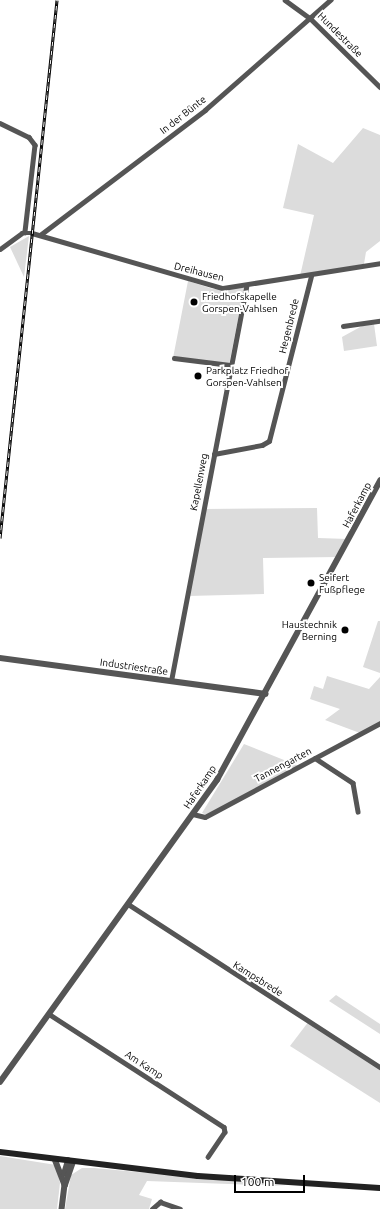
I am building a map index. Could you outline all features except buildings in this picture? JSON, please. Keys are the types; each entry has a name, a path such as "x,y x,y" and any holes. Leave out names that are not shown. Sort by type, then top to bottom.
{"main road":[{"path":"0,1152 198,1176 380,1188"}],"street":[{"name":"Hundestraße","path":"285,0 310,18 380,87"},
{"name":"In der Bünte","path":"40,235 205,110 330,0"},
{"path":"0,123 29,137 35,145 25,232 0,248"},
{"name":"Dreihausen","path":"25,232 40,235 215,287 246,287 380,263"},
{"name":"Hegenbrede","path":"214,454 262,445 269,440 311,276"},
{"name":"Kapellenweg","path":"171,681 246,287"},
{"path":"343,326 380,321"},
{"path":"174,358 230,366"},
{"name":"Haferkamp","path":"0,1082 193,814 229,761 380,481"},
{"name":"Industriestraße","path":"0,658 266,694"},
{"name":"Tannengarten","path":"193,814 205,817 380,722"},
{"path":"315,758 353,783 358,812"},
{"name":"Kampsbrede","path":"128,904 380,1067"},
{"name":"Am Kamp","path":"49,1014 224,1127 225,1132 208,1157"},
{"path":"55,1159 65,1185"},
{"path":"63,1177 70,1161"},
{"path":"62,1209 70,1161"},
{"path":"152,1209 155,1202 180,1209"}],"shaded area":[{"path":"363,128 380,135 380,241 366,252 364,264 300,276 314,215 283,208 298,144 333,163"},
{"path":"29,236 24,277 10,247"},
{"path":"188,281 213,289 244,288 229,365 173,358"},
{"path":"374,324 377,346 344,351 342,337 362,326"},
{"path":"317,508 318,538 348,539 338,557 263,558 264,594 188,596 204,509"},
{"path":"378,621 380,621 380,673 363,667"},
{"path":"327,676 369,689 380,677 380,722 360,733 325,720 340,709 310,699 314,686 323,689"},
{"path":"244,744 299,766 207,815 202,813"},
{"path":"336,995 380,1024 380,1034 329,1001"},
{"path":"309,1021 380,1068 380,1103 290,1046"},
{"path":"0,1156 56,1165 60,1183 57,1209 0,1209"},
{"path":"82,1168 287,1186 147,1181 139,1195 152,1199 149,1209 65,1209 71,1175"}],"railway":[{"path":"0,538 57,0"}],"place":[{"name":"Friedhofskapelle Gorspen-Vahlsen","path":"194,302"},
{"name":"Parkplatz Friedhof Gorspen-Vahlsen","path":"198,376"},
{"name":"Seifert Fußpflege","path":"311,583"},
{"name":"Haustechnik Berning","path":"345,630"}]}
